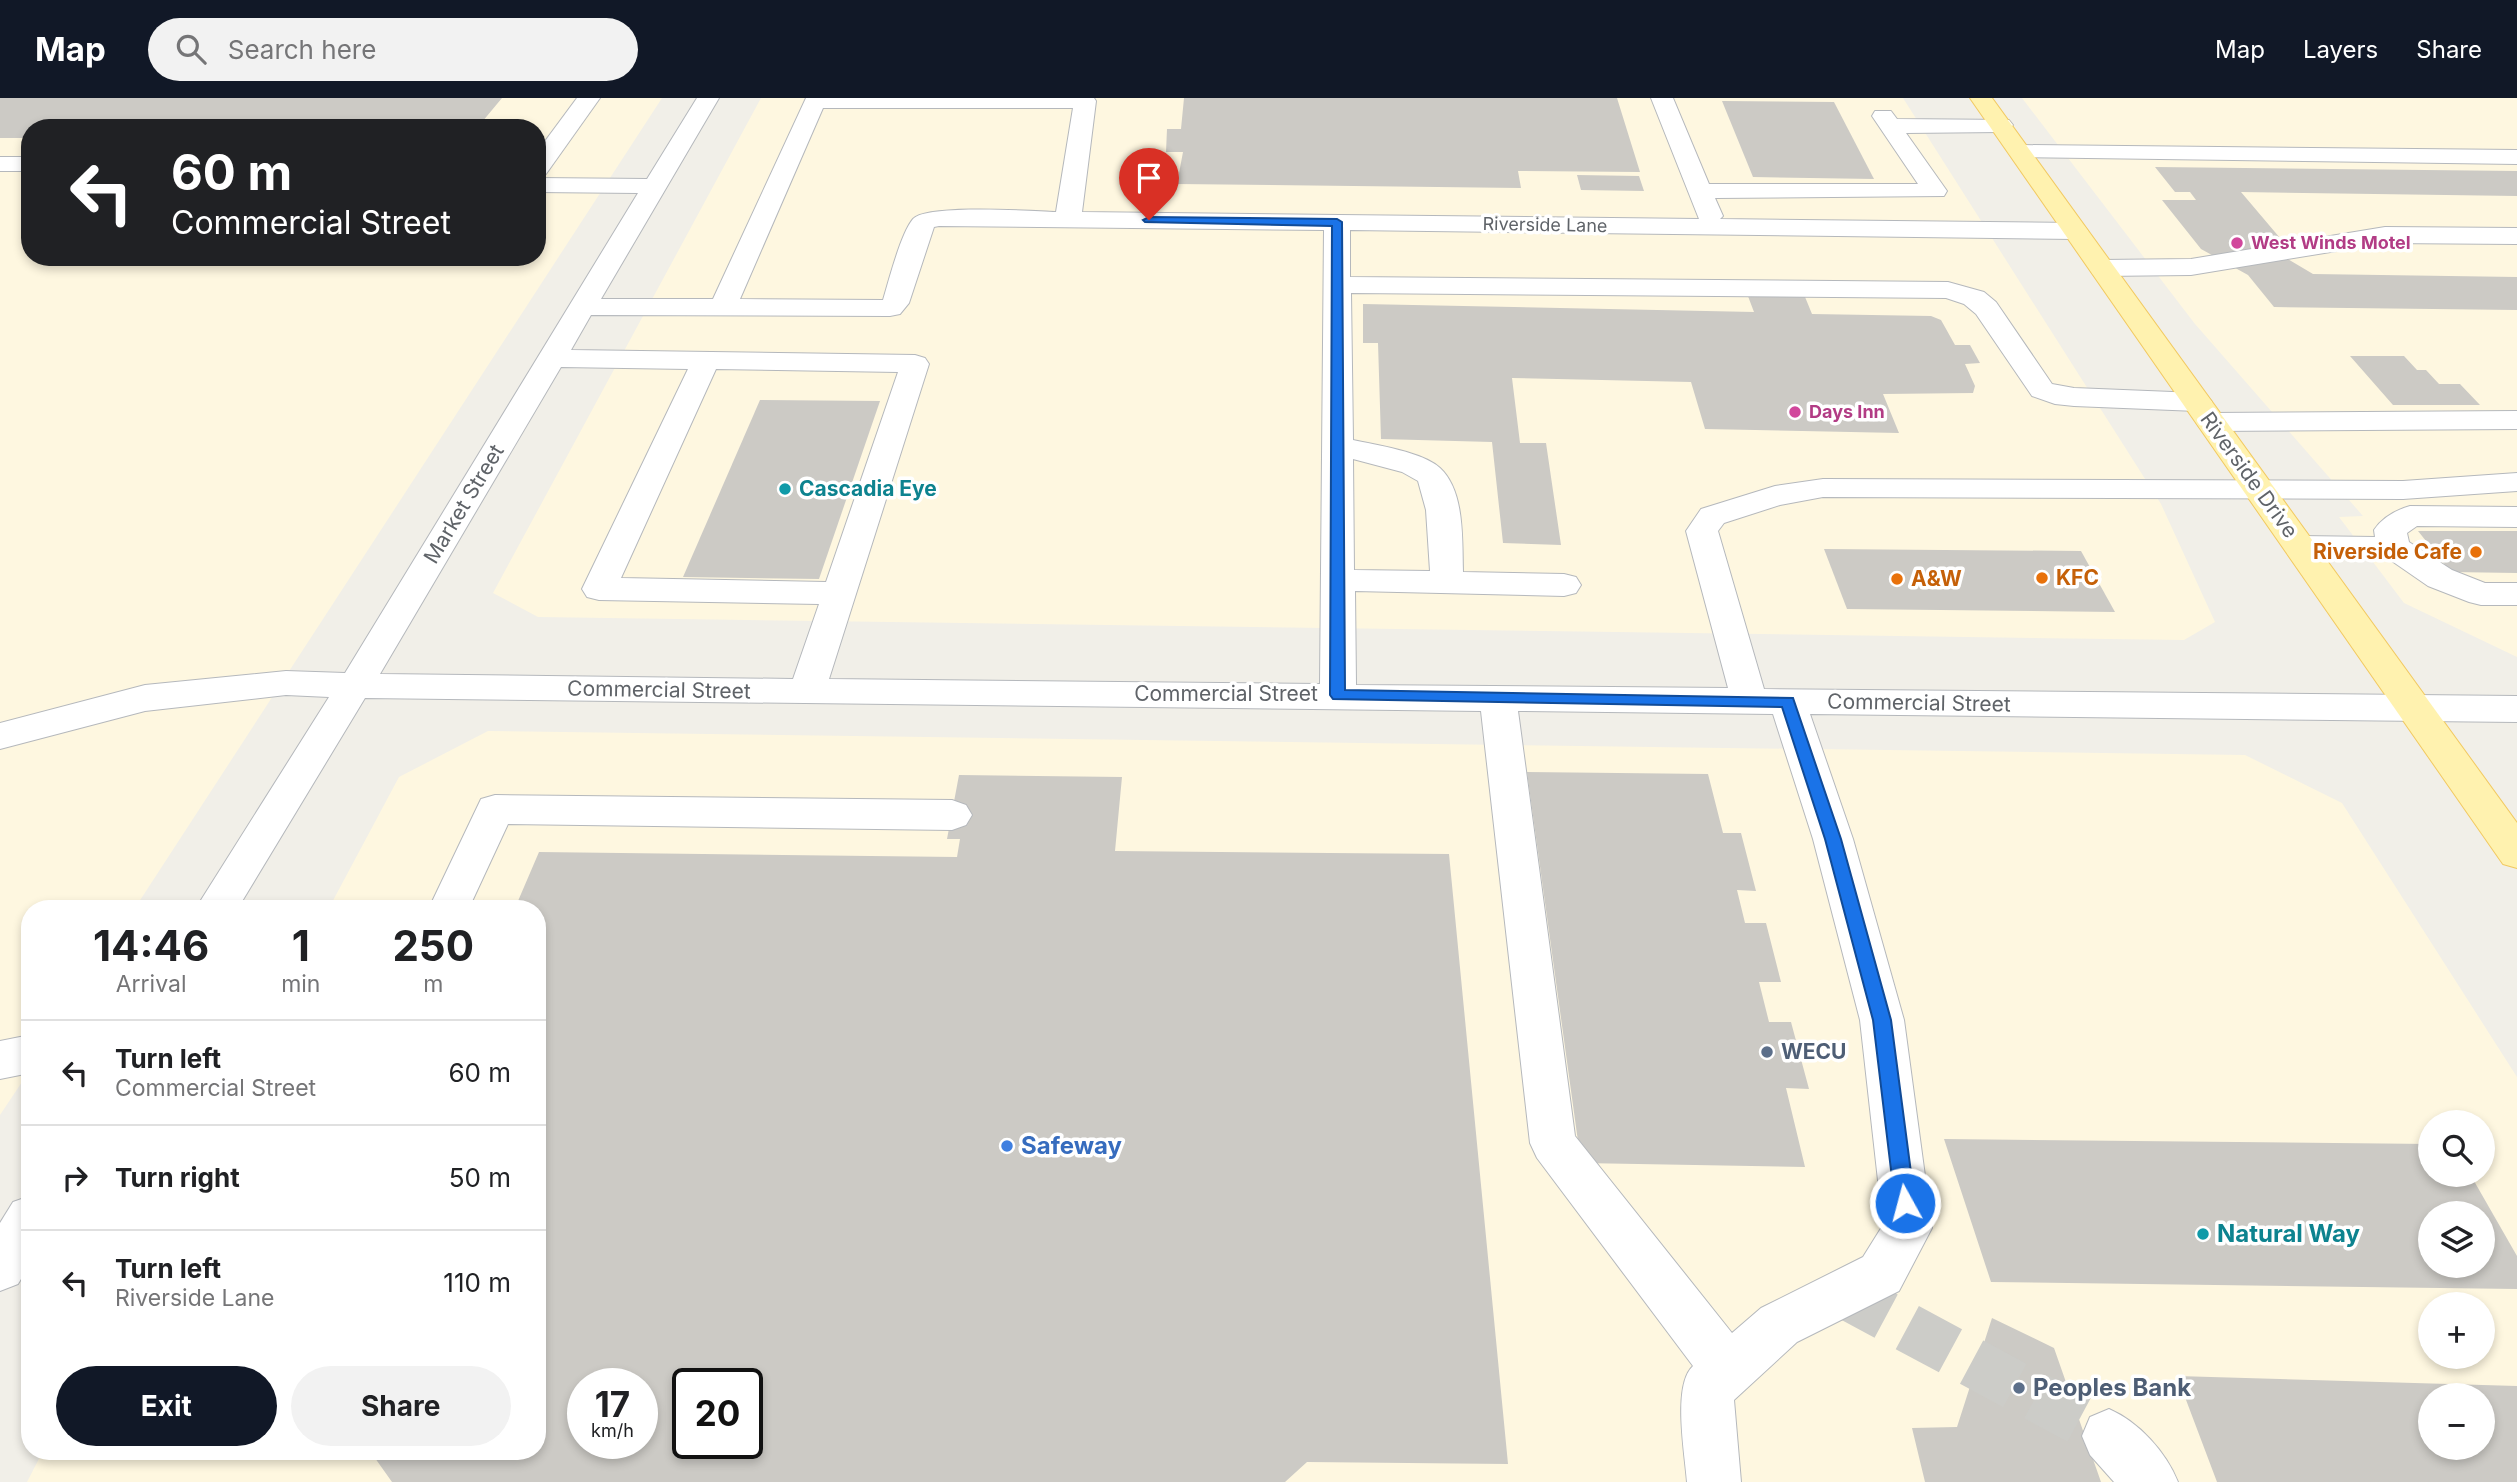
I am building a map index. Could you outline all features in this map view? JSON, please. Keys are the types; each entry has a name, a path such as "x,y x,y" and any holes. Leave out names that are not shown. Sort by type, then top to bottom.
{"main road":[{"name":"Riverside Drive","path":"1981,98 2517,853"}],"street":[{"path":"546,157 589,98"},
{"name":"Market Street","path":"222,900 355,685 708,98"},
{"path":"1662,98 1714,227"},
{"path":"584,307 723,308 815,102 1085,101 1068,219"},
{"path":"1701,191 1935,191 1887,121 2001,125"},
{"path":"2021,152 2517,157"},
{"path":"0,164 21,164"},
{"path":"546,185 656,186"},
{"name":"Riverside Lane","path":"723,308 890,307 895,303 922,225 927,220 1014,218 2075,231"},
{"path":"1337,222 1338,695"},
{"path":"1916,229 1937,269 1986,308 2042,390 2055,395 2204,412 2517,420"},
{"path":"2102,268 2191,267 2385,235 2517,236"},
{"path":"1337,285 1937,269"},
{"path":"553,358 915,364 807,692"},
{"path":"706,360 599,589 838,593"},
{"path":"1337,446 1409,465 1429,474 1439,488 1447,582"},
{"path":"1714,1482 1707,1389 1779,1325 1881,1274 1908,1228 1882,1020 1833,839 1769,702 1702,538 1702,531 1712,516 1775,496 1823,488 2260,491 2403,489 2517,482"},
{"path":"2393,547 2390,530 2410,516 2517,517"},
{"path":"2300,546 2393,547 2440,578 2481,594 2517,594"},
{"path":"1337,580 1564,585"},
{"name":"Commercial Street","path":"0,736 145,698 286,683 807,692 1338,695 2517,709"},
{"path":"1498,698 1553,1143 1729,1371"},
{"path":"453,900 495,809 952,815"},
{"path":"0,1060 21,1056"},
{"path":"0,1268 21,1233"},
{"path":"2109,1436 2151,1482"}],"shaded area":[{"path":"0,98 662,98 140,900 21,900 21,1084 0,1115"},
{"path":"761,98 1903,98 2161,504 2215,622 2184,640 538,617 493,593"},
{"path":"2022,98 2517,98 2517,657 2404,603 2339,517 2363,516 2195,324"},
{"path":"488,731 2245,755 2342,803 2517,1077 2517,1482 27,1482 38,1460 546,1460 546,900 333,900 399,777"}],"building":[{"path":"0,98 502,98 484,119 21,119 21,138 0,138"},
{"path":"1184,98 1617,98 1640,172 1518,171 1521,188 1177,184 1183,152 1166,152 1167,129 1181,129"},
{"path":"1722,101 1834,102 1874,179 1753,177"},
{"name":"West Winds Motel","path":"2155,167 2517,171 2517,196 2241,192 2280,238 2273,238 2282,248 2271,249 2313,274 2517,277 2517,310 2274,307 2248,275 2201,249 2162,200 2196,200 2190,192 2175,192"},
{"path":"1577,175 1639,176 1644,191 1581,190"},
{"name":"Days Inn","path":"1746,291 1803,292 1812,314 1931,316 1941,320 1955,345 1970,345 1980,363 1965,364 1975,386 1973,393 1883,394 1899,433 1705,429 1691,382 1512,378 1520,443 1546,443 1561,545 1503,543 1492,442 1381,439 1378,343 1363,343 1363,304 1754,312"},
{"path":"2350,356 2404,356 2417,370 2426,370 2439,384 2460,384 2480,405 2393,405"},
{"name":"Cascadia Eye","path":"760,400 880,401 819,579 683,577"},
{"name":"Riverside Cafe","path":"2418,531 2517,531 2517,573 2451,572"},
{"path":"1824,549 2081,551 2115,612 1847,609"},
{"path":"1527,772 1708,774 1723,833 1741,833 1756,891 1737,890 1745,923 1766,923 1781,982 1759,982 1769,1022 1791,1022 1809,1089 1786,1088 1805,1167 1581,1163"},
{"name":"Safeway","path":"959,775 1122,777 1115,851 1449,854 1508,1464 1307,1462 1285,1482 392,1482 376,1460 546,1460 546,900 518,900 539,852 957,857 960,839 947,839"},
{"name":"Natural Way","path":"1944,1139 2418,1144 2418,1187 2477,1187 2485,1201 2418,1201 2418,1278 2495,1278 2495,1218 2517,1256 2517,1289 1991,1282"},
{"name":"Peoples Bank","path":"1992,1318 2054,1348 2101,1482 1925,1482 1912,1428 1957,1427"},
{"path":"2177,1376 2418,1383 2418,1460 2495,1460 2495,1385 2517,1386 2517,1482 2217,1482"}],"tunnel":[{"path":"1843,1293 2109,1436"}],"place":[{"name":"West Winds Motel","path":"2237,243"},
{"name":"Days Inn","path":"1795,412"},
{"name":"Cascadia Eye","path":"785,489"},
{"name":"Riverside Cafe","path":"2476,552"},
{"name":"KFC","path":"2042,578"},
{"name":"A&W","path":"1897,579"},
{"name":"WECU","path":"1767,1052"},
{"name":"Safeway","path":"1007,1146"},
{"name":"Natural Way","path":"2203,1234"},
{"name":"Peoples Bank","path":"2019,1388"}],"route":[{"path":"1149,220 1337,222 1338,695 1787,702 1833,839 1882,1020 1905,1203"}]}
